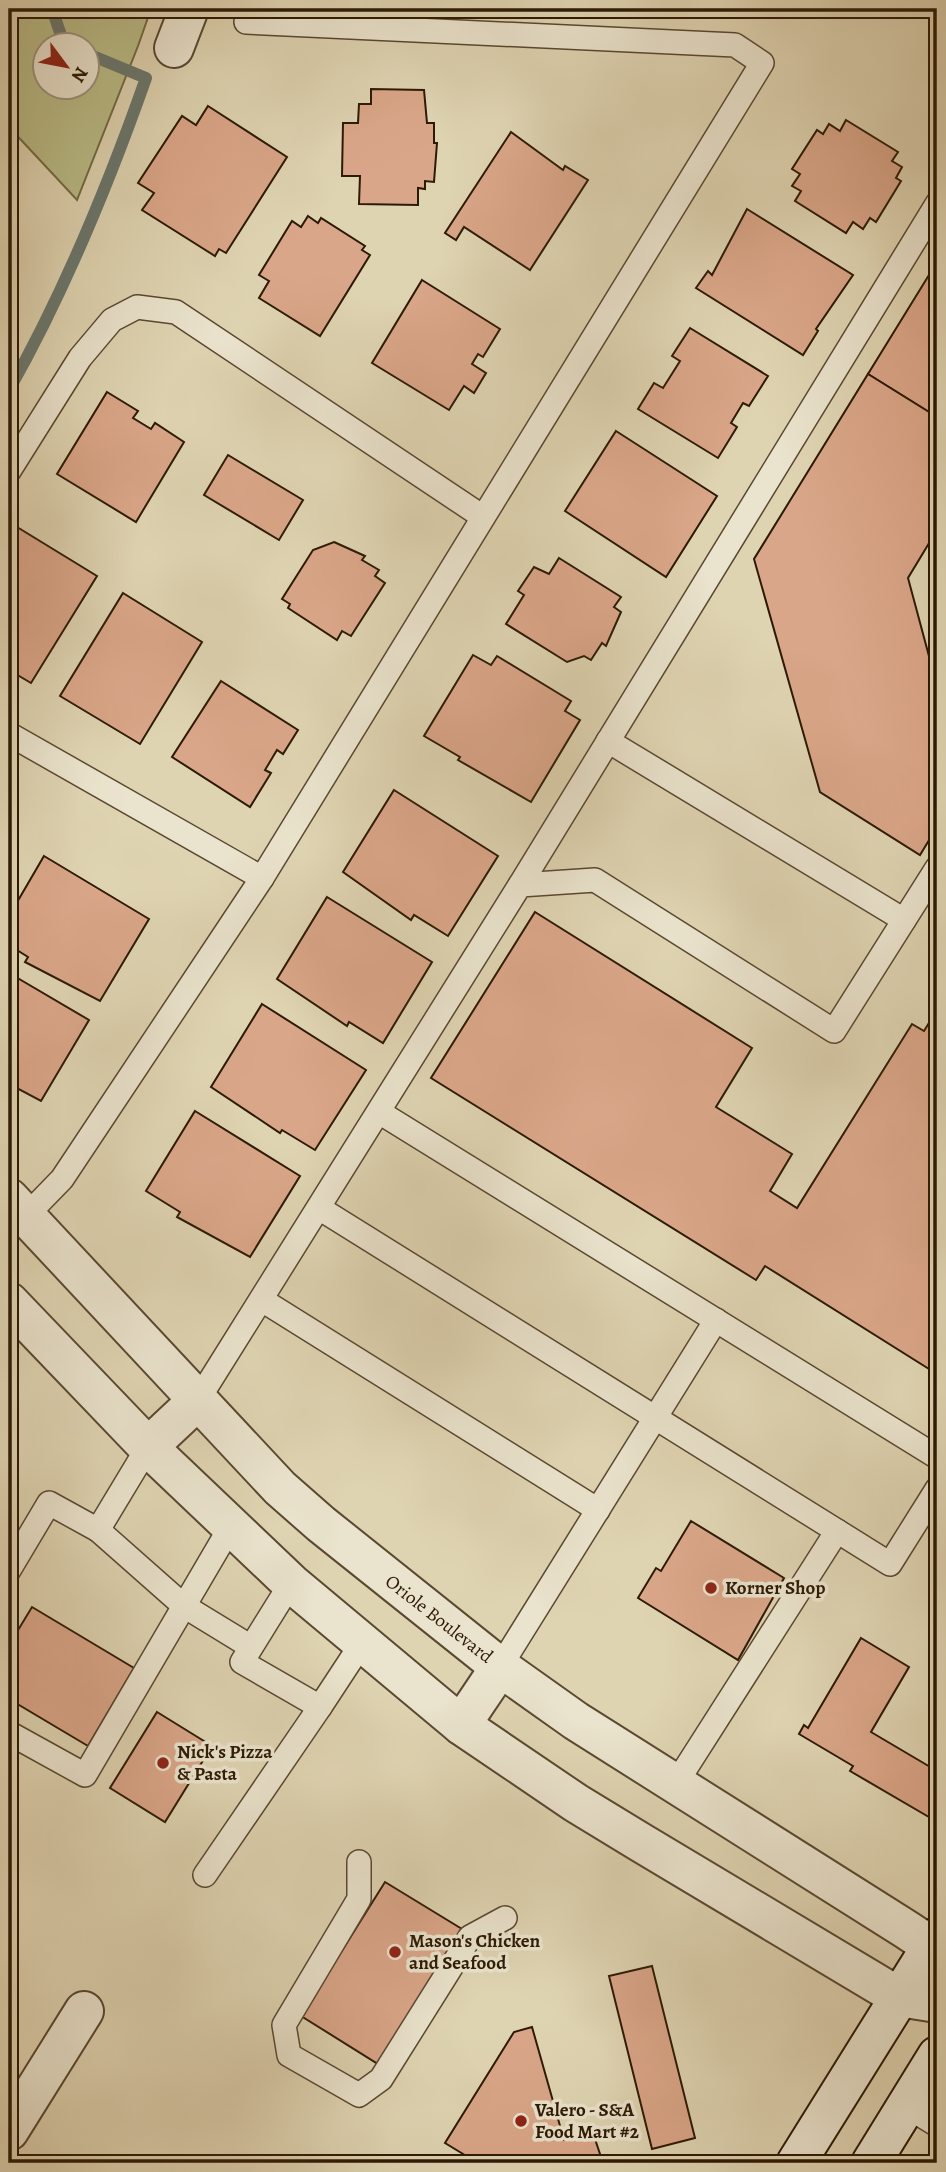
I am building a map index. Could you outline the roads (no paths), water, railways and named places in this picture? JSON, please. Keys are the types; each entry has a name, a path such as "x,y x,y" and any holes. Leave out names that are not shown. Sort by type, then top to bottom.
{"street":[{"path":"174,48 189,9"},
{"name":"Oriole Boulevard","path":"14,1212 280,1488 500,1667 576,1721 675,1785 935,1947"},
{"path":"9,1302 148,1447 291,1583 461,1725 640,1842 899,1997 937,2003"},
{"path":"148,1447 198,1400"},
{"path":"461,1725 500,1667"},
{"path":"796,2163 899,1997 935,1947"},
{"path":"9,2132 84,2011"},
{"path":"871,2163 922,2115 937,2056"}],"lane":[{"path":"14,1212 62,1179 262,878 762,63 735,45 246,22"},
{"path":"198,1400 520,885 937,204"},
{"path":"9,471 80,358 112,320 137,307 176,312 484,517"},
{"path":"9,734 262,878"},
{"path":"608,741 904,920"},
{"path":"520,885 596,880 834,1031 937,868"},
{"path":"379,1112 937,1457"},
{"path":"319,1208 890,1564 937,1489"},
{"path":"262,1300 598,1510"},
{"path":"500,1667 716,1320"},
{"path":"98,1530 148,1447"},
{"path":"9,1570 49,1503 98,1530 184,1606 251,1647"},
{"path":"9,1733 86,1775 231,1526"},
{"path":"675,1785 836,1531"},
{"path":"291,1583 242,1662 320,1707"},
{"path":"205,1875 362,1643"},
{"path":"359,1861 359,1899 284,2025 289,2055 359,2095 381,2079 470,1937 505,1918"}],"waterway":[{"path":"52,9 60,32"},
{"path":"9,390 49,315 84,237 146,78 102,60"}],"place":[{"name":"Korner Shop","path":"711,1588"},
{"name":"Nick's Pizza & Pasta","path":"163,1763"},
{"name":"Mason's Chicken and Seafood","path":"395,1952"},
{"name":"Valero - S&A Food Mart #2","path":"521,2121"}]}
